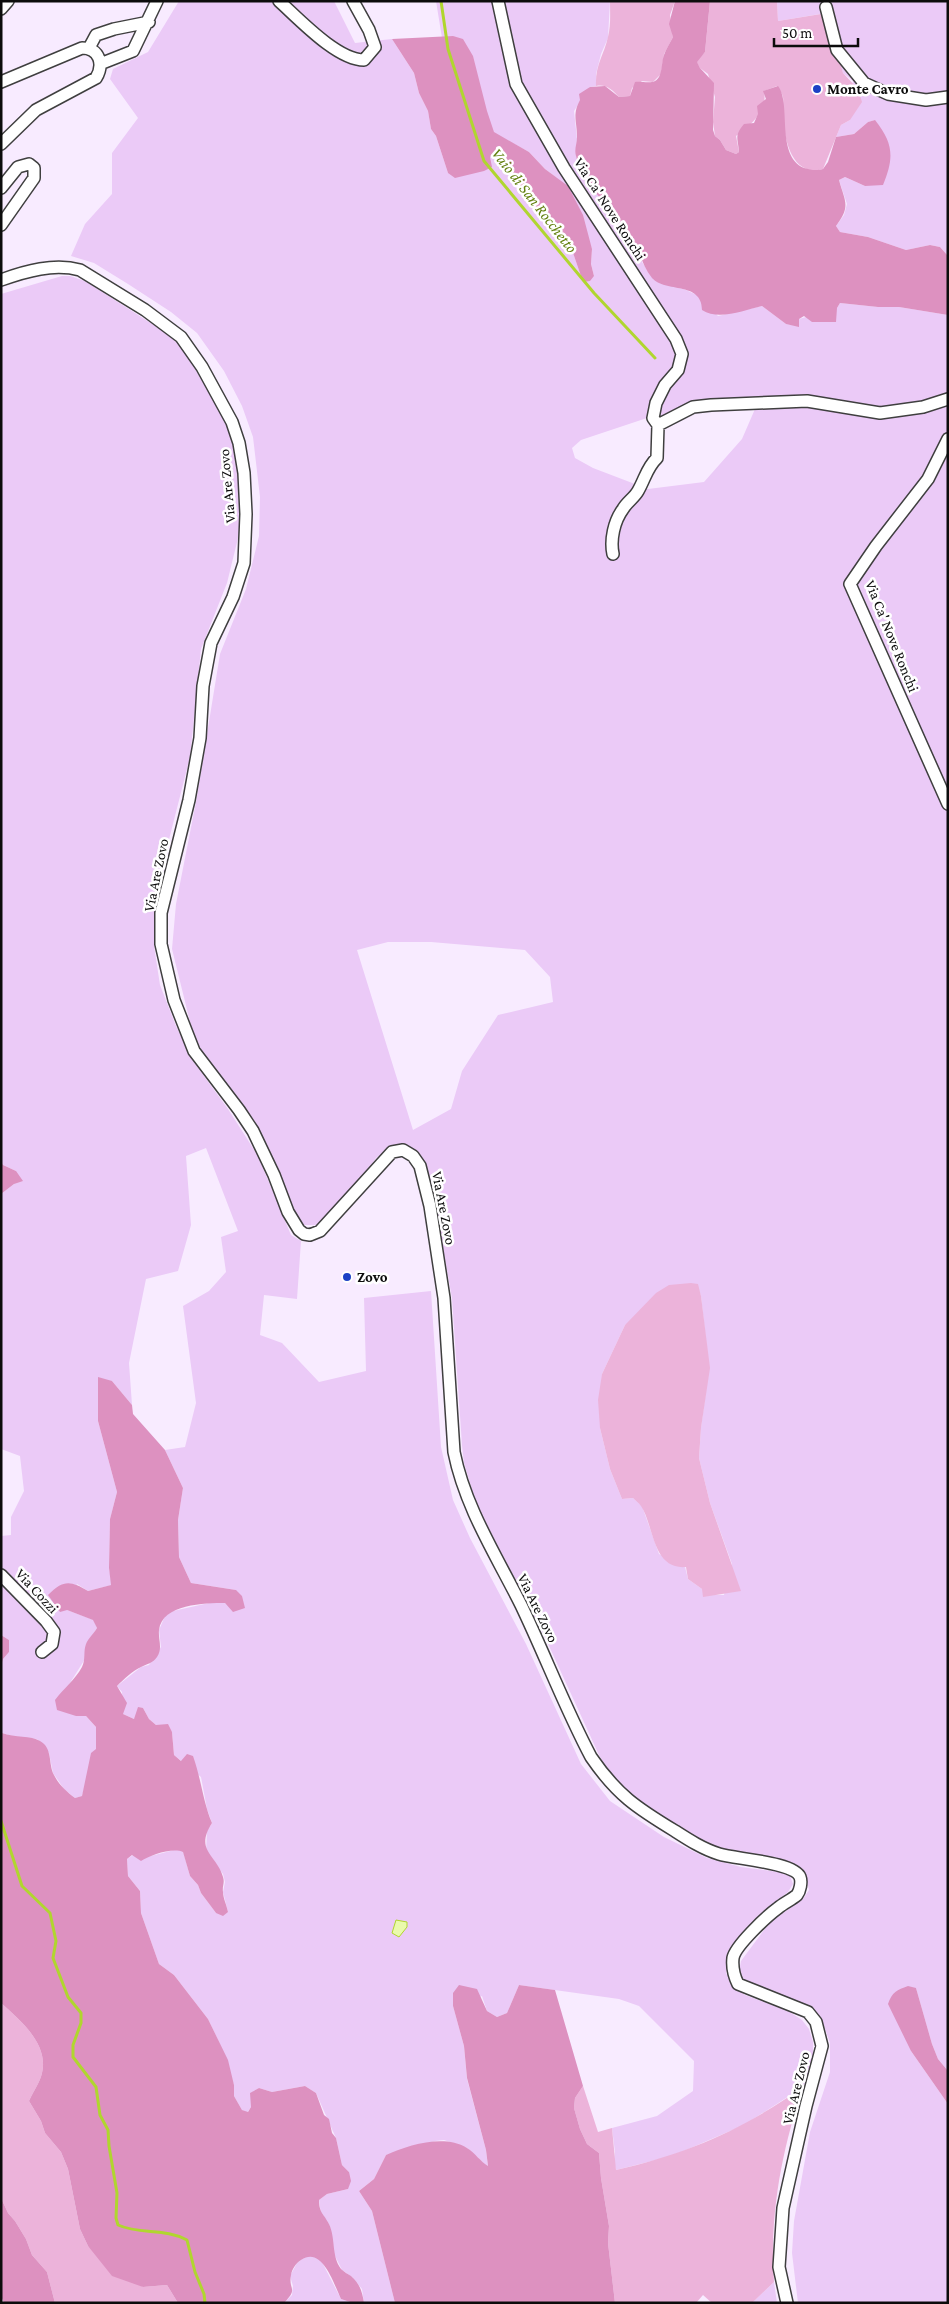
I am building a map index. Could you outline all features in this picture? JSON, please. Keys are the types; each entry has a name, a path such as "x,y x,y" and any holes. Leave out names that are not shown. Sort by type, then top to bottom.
{"street":[{"path":"1,9 8,1"},
{"path":"100,64 133,52 149,22 157,1"},
{"path":"278,1 335,50 356,60 364,60 375,47 369,30 353,1"},
{"name":"Via Ca' Nove Ronchi","path":"498,1 516,84 564,168 676,339 682,354 678,370 665,385 656,403 653,418 658,425 657,458 649,465 637,494 623,508 616,521 611,544 612,554"},
{"path":"826,7 837,50 864,83 888,94 926,100 948,98"},
{"path":"89,48 96,35 114,29 149,22"},
{"path":"1,82 76,50 89,48 98,54 100,71 96,78 36,110 1,144"},
{"path":"1,188 18,167 29,164 34,168 34,178 1,225"},
{"name":"Via Are Zovo","path":"1,280 37,270 70,267 80,270 145,310 181,337 202,367 232,422 239,443 244,473 246,514 244,563 233,597 212,643 203,686 200,738 189,800 162,913 161,944 165,966 174,1000 194,1051 253,1131 274,1175 288,1212 299,1230 304,1234 315,1234 320,1231 392,1152 403,1150 417,1160 424,1178 444,1298 454,1452 459,1476 591,1757 605,1778 632,1805 695,1843 718,1854 754,1862 782,1865 800,1876 801,1883 798,1894 777,1909 741,1944 733,1957 734,1975 738,1984 808,2012 816,2022 822,2046 806,2106 784,2208 779,2267 787,2303"},
{"path":"658,425 693,407 711,405 806,401 880,413 923,406 948,399"},
{"name":"Via Ca' Nove Ronchi","path":"948,439 928,479 876,546 850,584 948,804"},
{"name":"Via Cozzi","path":"1,1575 54,1632 52,1644 42,1652"}],"shaded area":[{"path":"179,1 334,1 355,43 392,39 414,73 419,93 428,111 431,129 436,136 448,173 502,151 528,201 561,233 571,247 583,282 594,276 591,264 592,249 567,186 545,169 529,152 494,133 453,36 442,38 436,1 610,1 608,38 601,54 596,74 596,86 590,87 574,111 577,139 576,155 580,170 620,219 638,247 642,262 654,280 699,296 718,316 762,306 786,324 799,326 799,319 837,308 840,303 899,307 948,315 948,2071 938,2059 932,2044 916,1988 911,2051 948,2104 948,2303 798,2303 792,2253 794,2221 810,2132 830,2072 830,2043 822,2020 812,2008 759,1991 740,1979 739,1972 741,1961 770,1922 803,1899 809,1890 807,1881 804,1874 697,1841 636,1801 613,1779 599,1755 544,1635 477,1506 464,1463 452,1298 431,1180 423,1161 416,1151 404,1145 387,1150 376,1158 318,1225 301,1225 296,1221 277,1167 254,1120 206,1059 193,1034 172,949 176,904 196,802 220,654 246,589 259,536 260,497 253,437 242,406 224,371 197,333 171,312 94,263 71,256 85,224 112,194 112,153 138,118 110,79 113,69 148,52","holes":["755,409 742,439 704,482 648,489 593,468 575,458 572,448 581,440 647,418 668,427 697,412","388,942 431,942 525,950 550,977 553,1002 498,1015 462,1071 451,1109 413,1130 357,950","697,1284 701,1296 709,1368 699,1458 710,1503 732,1564 724,1595 715,1595 702,1589 688,1579 685,1567 659,1554 642,1506 633,1498 622,1499 610,1469 600,1428 602,1374 625,1325"]},
{"path":"610,1 675,1 670,15 673,37 664,54 661,74 653,82 642,81 632,88 630,96 619,97 606,87 596,86 598,66 609,32"},
{"path":"675,1 710,1 705,52 697,62 714,83 713,130 715,136 726,150 736,154 739,152 737,137 739,131 744,124 754,123 758,114 757,106 766,99 763,91 778,86 784,105 785,129 790,152 795,161 804,168 823,169 828,162 836,137 854,134 868,122 875,120 889,144 890,159 887,175 883,185 865,186 845,177 839,180 845,199 845,208 836,226 840,232 868,237 906,250 930,245 940,247 948,256 948,315 899,307 840,303 837,308 836,322 812,322 804,316 799,319 799,327 786,324 762,306 732,314 716,315 709,313 702,310 700,301 690,291 665,285 652,278 630,234 592,187 580,167 575,153 577,137 576,114 580,100 579,94 590,87 605,86 619,97 630,96 635,82 651,82 658,79 664,55 673,37 669,24"},
{"path":"710,1 777,1 778,21 827,13 843,73 858,89 862,102 850,120 841,125 823,169 812,170 804,168 792,154 785,135 783,97 777,86 764,91 765,98 761,111 753,122 736,136 739,152 736,154 726,150 715,136 713,122 715,97 708,74 700,68 696,61 705,52"},
{"path":"777,1 948,1 948,256 940,247 930,245 906,250 868,237 840,232 836,226 844,215 847,204 839,180 845,177 865,186 875,120 868,122 854,134 836,137 841,125 850,120 853,81 843,73 826,13 778,21"},
{"path":"453,36 463,39 473,56 494,132 529,152 545,169 568,186 583,215 592,249 591,264 594,276 590,281 583,282 571,247 561,233 528,201 502,151 490,157 492,167 484,171 455,178 448,173 436,136 431,129 428,111 419,93 414,73 392,39"},
{"path":"62,276 70,276 85,281 160,329 183,347 197,365 224,414 234,442 240,497 239,534 227,583 201,649 190,757 159,879 154,924 154,946 160,985 176,1026 193,1061 228,1109 258,1156 291,1235 301,1241 297,1299 264,1295 260,1335 282,1343 319,1382 366,1371 364,1298 431,1291 441,1447 453,1500 470,1538 526,1644 581,1764 610,1801 664,1837 707,1858 741,1867 779,1872 790,1876 793,1884 788,1892 754,1920 734,1944 726,1973 735,1988 745,1995 788,2011 802,2020 809,2029 813,2042 813,2060 803,2087 744,2125 672,2156 616,2170 614,2162 615,2152 612,2128 657,2116 693,2091 694,2061 639,2006 619,1999 519,1985 507,2013 497,2017 487,2011 482,1996 453,2006 464,2046 467,2079 486,2150 488,2167 467,2148 444,2140 435,2141 386,2155 374,2179 359,2191 372,2211 395,2303 364,2303 362,2289 352,2277 342,2270 333,2252 329,2224 321,2214 319,2200 327,2194 348,2189 349,2172 342,2165 336,2138 316,2093 305,2086 272,2092 259,2088 251,2093 251,2107 247,2113 242,2110 234,2096 234,2085 219,2042 208,2019 174,1975 159,1964 141,1913 140,1891 128,1876 127,1859 133,1855 147,1857 178,1849 183,1851 190,1876 216,1913 228,1912 223,1892 225,1882 223,1874 206,1852 207,1831 212,1823 207,1809 201,1777 174,1755 172,1732 156,1725 149,1719 143,1708 134,1719 123,1714 122,1692 117,1686 141,1667 149,1665 161,1647 159,1630 165,1616 173,1611 209,1603 225,1603 230,1607 236,1590 191,1583 179,1557 178,1520 183,1488 165,1450 185,1447 196,1403 183,1306 209,1291 226,1272 221,1237 238,1231 206,1148 186,1156 191,1225 178,1271 146,1279 129,1363 132,1405 112,1381 98,1421 117,1492 110,1519 109,1568 112,1585 88,1591 77,1584 67,1610 94,1620 97,1628 86,1645 85,1659 65,1691 76,1716 86,1716 96,1727 96,1750 82,1796 75,1798 64,1789 53,1773 49,1753 37,1739 19,1738 2,1733 1,1737 1,1666 3,1659 9,1652 9,1640 1,1635 1,1536 11,1535 11,1517 24,1491 20,1456 1,1449 1,1194 14,1184 16,1171 3,1165 1,1162 1,294"},
{"path":"1,1162 3,1165 16,1171 23,1181 14,1184 1,1194"},
{"path":"698,1284 701,1296 710,1368 701,1428 699,1458 710,1503 741,1591 703,1597 702,1589 688,1579 686,1567 675,1566 666,1561 660,1554 640,1505 633,1498 622,1499 610,1469 600,1428 598,1400 602,1374 625,1325 656,1293 669,1285"},
{"path":"98,1377 112,1381 132,1405 133,1414 165,1450 183,1488 178,1520 179,1557 191,1583 236,1590 242,1596 245,1608 233,1612 225,1603 196,1605 176,1610 162,1621 159,1630 160,1647 157,1657 152,1662 131,1673 117,1686 127,1703 123,1714 134,1719 138,1707 143,1708 149,1719 156,1725 168,1724 172,1732 174,1755 181,1761 187,1754 193,1756 212,1823 205,1840 206,1847 223,1877 223,1894 228,1912 223,1916 216,1913 201,1893 198,1885 190,1876 183,1852 168,1851 150,1856 141,1861 132,1855 127,1859 128,1876 140,1891 141,1913 159,1964 174,1975 208,2019 228,2060 234,2085 234,2096 242,2110 248,2112 251,2107 250,2093 259,2088 272,2092 305,2086 316,2093 324,2115 329,2119 332,2133 336,2138 342,2165 349,2172 351,2181 348,2189 327,2194 319,2200 320,2208 331,2230 338,2264 359,2285 364,2303 353,2303 341,2299 326,2268 315,2258 308,2257 299,2261 293,2268 290,2280 292,2292 284,2303 178,2303 167,2285 143,2287 112,2276 88,2246 80,2229 68,2169 61,2152 45,2133 41,2121 29,2101 42,2073 43,2062 41,2052 24,2025 1,2003 1,1737 2,1733 40,1741 49,1752 52,1771 58,1782 75,1798 82,1796 91,1753 96,1749 96,1727 86,1716 76,1716 57,1710 55,1700 82,1667 86,1644 97,1628 93,1620 67,1610 60,1612 48,1595 58,1586 67,1583 88,1591 111,1585 109,1568 110,1519 117,1492 98,1421"},
{"path":"1,1635 9,1640 9,1652 3,1659 1,1666"},
{"path":"396,1920 407,1922 407,1927 399,1937 392,1933"},
{"path":"459,1985 477,1989 487,2011 497,2017 507,2013 519,1985 555,1990 583,2086 575,2098 574,2108 587,2144 599,2153 609,2226 608,2243 615,2303 395,2303 372,2211 359,2191 374,2179 386,2155 426,2142 437,2141 458,2144 470,2150 488,2166 486,2150 467,2078 464,2046 453,2006 453,1993"},
{"path":"908,1986 916,1988 932,2044 938,2059 948,2071 948,2104 911,2051 888,2004 895,1992"},
{"path":"1,2003 24,2025 41,2052 43,2062 42,2073 29,2101 41,2121 45,2133 61,2152 68,2169 80,2229 88,2246 143,2287 167,2285 178,2303 55,2303 47,2272 32,2255 26,2239 8,2213 1,2198"},
{"path":"583,2086 598,2132 612,2128 616,2170 667,2156 714,2138 758,2116 803,2087 783,2159 775,2208 773,2232 774,2282 752,2303 712,2303 703,2295 696,2303 615,2303 608,2243 609,2226 599,2153 587,2144 574,2108 575,2098"},
{"path":"1,2198 8,2213 26,2239 32,2255 47,2272 55,2303 4,2303 1,2296"},
{"path":"313,2255 321,2260 341,2299 353,2303 284,2303 292,2295 293,2286 290,2276 297,2263 306,2256"},
{"path":"774,2282 777,2303 752,2303"}],"waterway":[{"name":"Vaio di San Rocchetto","path":"441,1 448,49 484,161 594,293 655,358"},
{"path":"1,1821 22,1886 50,1913 56,1941 53,1958 68,1997 81,2013 81,2023 73,2045 73,2057 96,2087 100,2115 108,2130 117,2193 116,2218 118,2225 135,2230 170,2234 187,2240 195,2272 204,2294 205,2303"}],"place":[{"name":"Monte Cavro","path":"817,89"},
{"name":"Zovo","path":"347,1277"}]}
